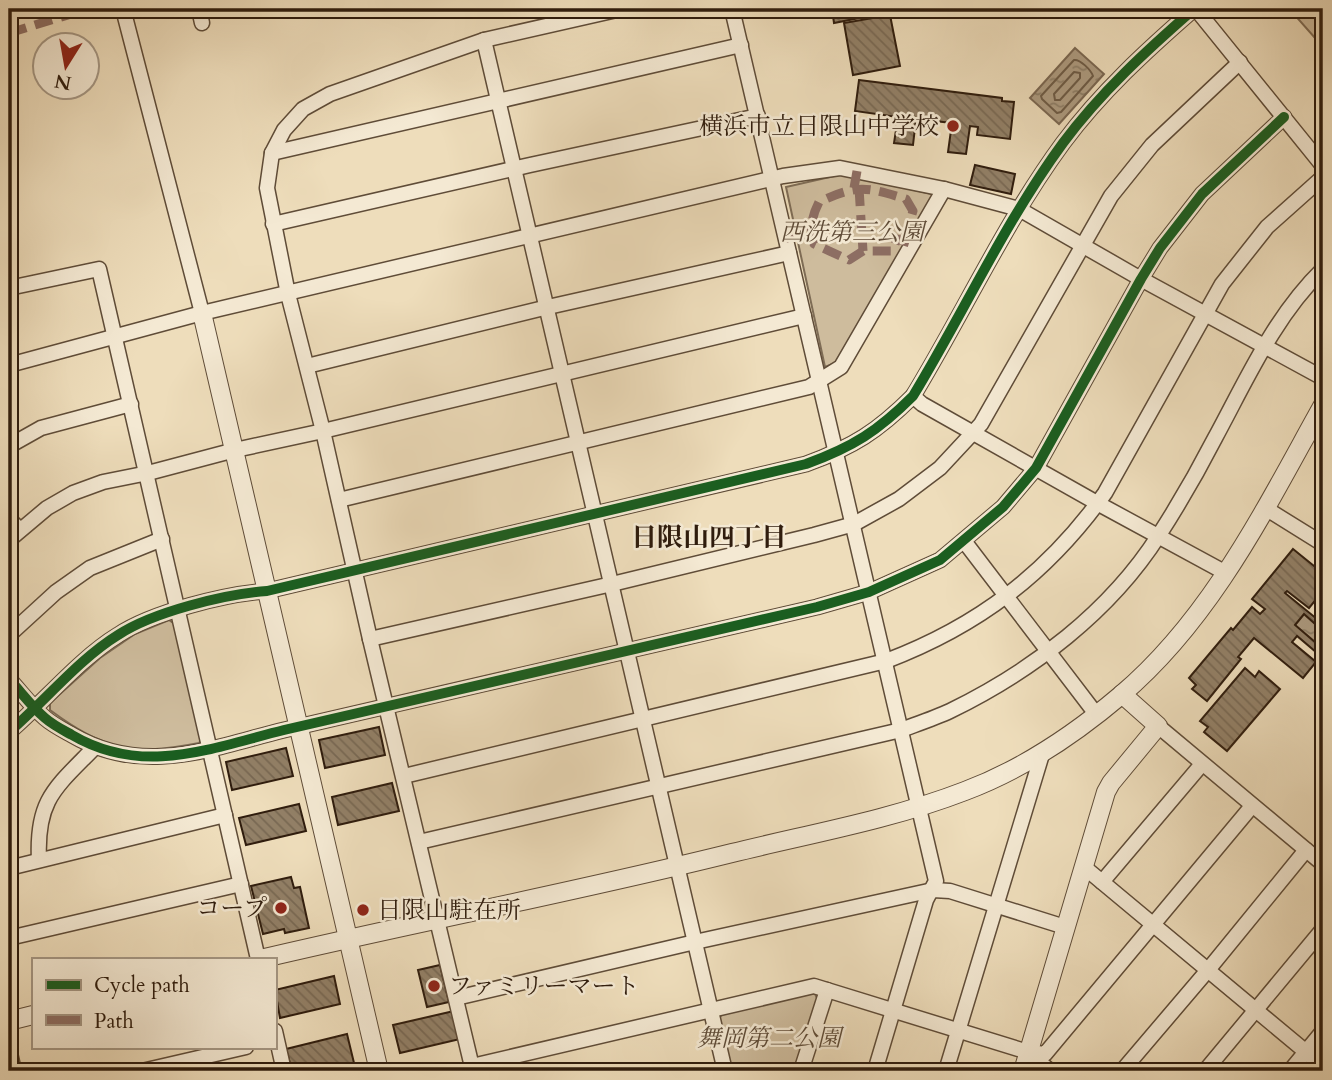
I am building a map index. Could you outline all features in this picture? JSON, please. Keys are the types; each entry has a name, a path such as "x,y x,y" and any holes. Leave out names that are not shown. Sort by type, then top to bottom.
{"street":[{"path":"123,9 202,313 379,1071"},
{"path":"621,9 484,40 330,94 303,109 284,130 272,153 267,188 288,294 340,500 370,639 473,1068 814,986 1028,1052 1045,1054 1252,806"},
{"path":"732,9 936,881 926,900 875,1071"},
{"path":"9,732 116,635 146,620 179,609 267,591 806,464 837,453 868,436 913,396 1019,209 1064,142 1097,100 1135,61 1195,9 1323,166"},
{"path":"484,40 725,1071"},
{"path":"272,153 741,45"},
{"path":"370,639 612,584 853,524 900,499 940,468 975,432 1111,196 1152,145 1240,62"},
{"path":"273,224 758,116"},
{"path":"9,679 47,720 94,748 131,757 167,757 210,750 817,607 869,592 940,559 1003,507 1036,468 1160,248 1202,194 1284,117"},
{"path":"9,365 202,313 773,179 840,168 944,189 1019,209 1323,378"},
{"path":"404,776 886,661 925,646 967,624 1006,597 1038,570 1097,503 1222,284 1267,227 1323,177"},
{"path":"340,500 579,444 809,387 820,382 841,367 944,189"},
{"path":"307,366 548,307 789,253"},
{"path":"9,288 99,269 259,958"},
{"path":"419,842 901,730 949,711 1007,680 1079,627 1114,590 1158,536 1214,441 1279,320 1323,269"},
{"path":"9,519 14,535 47,508 73,492 103,482 804,316"},
{"path":"913,396 922,404 1097,503 1226,573"},
{"path":"9,446 41,428 131,404"},
{"path":"263,958 677,866 919,806 1006,773 1096,715 1122,694 1200,612 1265,508 1323,405"},
{"path":"1265,508 1323,544"},
{"path":"9,635 56,592 90,568 162,539"},
{"path":"964,541 1096,715"},
{"path":"1122,694 1323,864"},
{"path":"1023,1071 1111,783 1158,726"},
{"path":"39,860 38,836 44,807 59,784 94,748"},
{"path":"946,1071 1043,751"},
{"path":"1102,882 1202,764"},
{"path":"9,868 225,815"},
{"path":"1122,1071 1306,850"},
{"path":"1084,867 1323,1066"},
{"path":"9,938 241,884"},
{"path":"456,998 933,890 950,891 1065,927"},
{"path":"1205,1071 1323,929"},
{"path":"802,1071 827,990"},
{"path":"9,1021 32,1015"},
{"path":"1290,1071 1323,1031"},
{"path":"276,1041 284,1071"},
{"path":"142,1071 242,1048"},
{"path":"9,1049 14,1071"},
{"path":"1028,1052 1050,1071"}],"green space":[{"path":"1290,9 1323,9 1323,47 1292,12"},
{"name":"西洗第三公園","path":"843,174 932,194 934,200 835,363 825,367 786,187"},
{"path":"169,620 176,625 203,737 199,743 155,749 120,746 87,734 50,710 50,703 100,658 135,634"},
{"name":"舞岡第二公園","path":"815,994 818,1000 796,1071 731,1071 719,1019 722,1014"}],"water":[{"path":"1075,48 1104,74 1059,124 1030,98"},
{"path":"1304,614 1323,631 1323,649 1295,625"}],"building":[{"path":"832,9 905,9 834,23"},
{"path":"890,15 900,66 853,75 844,23"},
{"path":"859,80 1002,98 1002,101 1014,102 1010,139 977,135 978,127 970,126 966,154 948,152 952,123 916,119 913,145 894,143 898,117 855,111"},
{"path":"975,165 1015,174 1011,194 970,185"},
{"path":"1293,549 1323,570 1323,591 1309,608 1287,591 1285,593 1323,624 1323,631 1304,614 1295,625 1323,649 1323,658 1297,636 1292,642 1316,662 1303,678 1254,638 1238,657 1241,659 1207,701 1192,689 1196,685 1189,678 1252,607 1260,614 1265,609 1252,599"},
{"path":"1245,668 1255,677 1259,671 1280,689 1227,751 1204,732 1208,727 1200,721"},
{"path":"379,727 385,755 325,768 319,740"},
{"path":"286,748 293,776 232,790 226,762"},
{"path":"392,783 399,811 338,825 332,797"},
{"path":"299,804 306,831 246,845 239,818"},
{"name":"コープ","path":"291,877 294,888 300,887 309,928 285,933 284,929 263,934 251,886"},
{"name":"ファミリーマート","path":"440,965 449,1002 427,1007 418,970"},
{"path":"334,976 340,1004 280,1018 276,990"},
{"path":"454,1011 460,1039 400,1053 393,1025"},
{"path":"347,1034 354,1063 319,1071 292,1071 286,1049"}],"marked path":[{"path":"9,33 87,9"},
{"path":"854,188 857,171"},
{"path":"859,188 863,251"},
{"path":"904,240 913,211 906,199 881,192 862,189 832,196 819,202 813,217 814,244 849,260 863,251 892,251 897,239 913,244"},
{"path":"786,238 810,233"}],"cycle path":[{"path":"9,732 104,645 133,627 169,612 211,600 267,591 806,464 864,437 913,396 1003,236 1063,143 1125,72 1194,9"},
{"path":"9,679 48,721 99,748 151,757 178,755 817,607 869,592 940,560 1003,507 1036,468 1160,248 1202,194 1284,117"}],"place":[{"name":"横浜市立日限山中学校","path":"953,126"},
{"name":"コープ","path":"281,908"},
{"name":"日限山駐在所","path":"363,910"},
{"name":"ファミリーマート","path":"434,986"}],"district":[{"name":"日限山四丁目","path":"709,537"}]}
